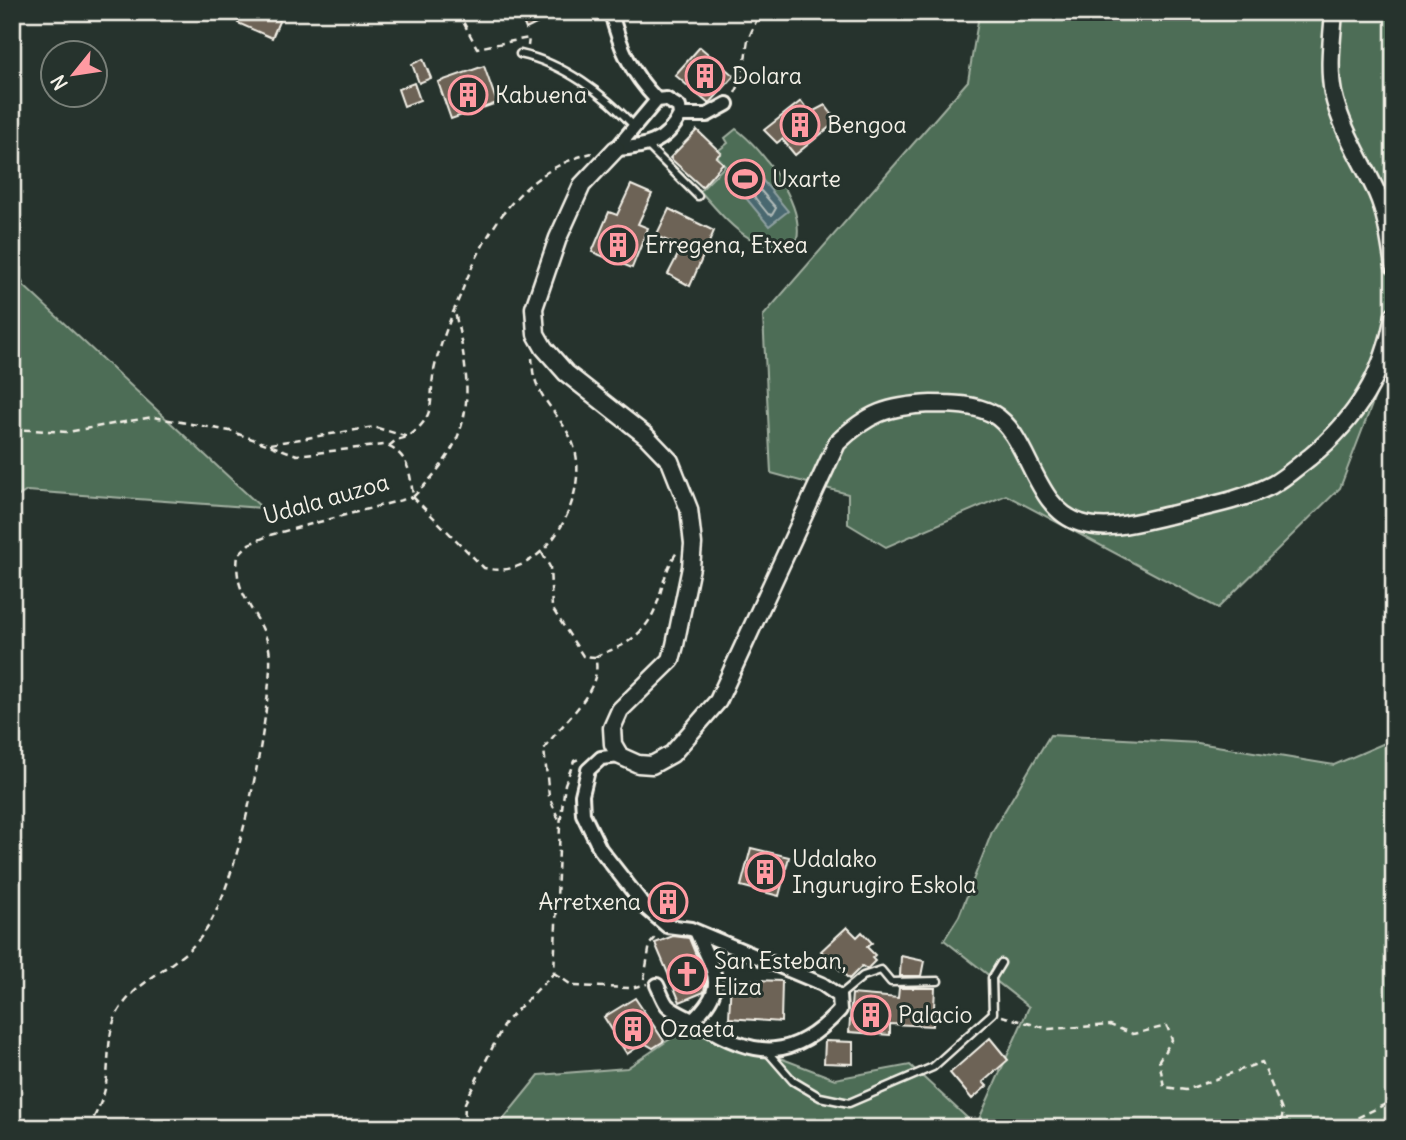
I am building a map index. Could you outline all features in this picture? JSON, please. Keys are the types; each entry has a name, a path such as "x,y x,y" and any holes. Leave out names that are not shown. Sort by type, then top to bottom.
{"street":[{"path":"611,12 624,57 640,83 657,100 674,101 679,107 680,115 668,132 648,146 616,149"},
{"path":"1334,12 1331,60 1333,93 1342,121 1378,195 1390,234 1394,266"},
{"path":"620,756 613,744 612,728 620,710 670,660 675,645 693,544 689,509 670,461 646,436 566,373 544,348 536,334 534,308 537,292 558,238 582,185 657,100"},
{"path":"680,115 707,115 727,104"},
{"path":"650,984 667,1005 734,1044 766,1050 790,1047 816,1033 840,1010 839,996 822,984 696,932 667,926 646,908 611,866 590,834 583,814 582,795 588,770 601,758 620,756 638,764 652,765 672,754 718,701 836,443 855,426 879,411 904,405 971,406 994,415 1006,426 1056,508 1079,523 1103,527 1140,522 1251,494 1273,484 1307,459 1334,436 1358,409 1388,349 1394,315"},
{"path":"693,1020 713,1000 716,989 716,977 696,932"}],"lane":[{"path":"524,54 565,71 616,108 635,127"},
{"path":"648,146 698,196"},
{"path":"766,1050 793,1082 820,1097 849,1103 933,1067 993,1013 992,978 1001,963"},
{"path":"839,996 863,976 881,970 891,982 938,981"}],"path":[{"path":"458,12 477,48 529,38 524,54"},
{"path":"727,104 740,85 745,50 760,12"},
{"path":"388,446 396,440 408,438 425,425 432,397 434,369 454,310 483,240 507,206 532,181 575,157 616,149"},
{"path":"413,497 433,478 459,439 466,415 466,361 454,310"},
{"path":"536,334 532,355 535,380 570,438 577,464 566,513 552,541 542,553 550,567 552,608 583,656 595,657 629,642 653,618 670,562 678,551"},
{"path":"12,429 67,432 153,416 220,428 298,455 388,446 398,449 409,465 413,497"},
{"path":"270,444 374,427 408,438"},
{"name":"Udala auzoa","path":"88,1128 105,1092 115,1018 135,990 174,963 205,932 222,896 241,834 257,764 270,668 270,643 241,594 237,579 238,555 249,544 270,535 413,497 484,568 508,569 526,565 542,553"},
{"path":"464,1128 466,1103 505,1022 554,973 560,825 549,796 543,764 544,749 591,689 597,664 595,657"},
{"path":"554,973 573,986 631,988 650,984 650,944 667,926"},
{"path":"993,1013 1049,1029 1110,1025 1133,1034 1167,1026 1172,1040 1160,1060 1164,1087 1186,1090 1262,1062 1283,1113 1279,1128"},
{"path":"1336,1128 1394,1100"}],"green space":[{"path":"986,12 1394,12 1394,347 1340,488 1218,608 1006,495 886,547 848,524 848,494 771,473 763,316 968,81 979,15"},
{"name":"Uxarte","path":"736,129 769,163 788,194 797,225 797,239 768,245 755,241 731,224 700,191 725,166 715,153 728,143 725,138"},
{"path":"12,259 24,286 262,508 27,491 12,500"},
{"path":"1050,735 1198,743 1334,765 1394,739 1394,1128 496,1128 539,1075 627,1068 685,1029 759,1050 835,1079 910,1065 976,1126 1029,1007 944,940 959,916 992,832"}],"water":[{"path":"755,171 788,211 769,226 736,186"}],"building":[{"path":"243,12 283,12 272,38 238,23"},
{"path":"519,12 560,12 526,29"},
{"name":"Dolara","path":"700,47 734,76 709,104 675,75"},
{"path":"423,59 431,78 419,83 412,64"},
{"name":"Kabuena","path":"484,66 497,103 451,119 438,82"},
{"path":"414,83 420,100 404,106 398,89"},
{"name":"Bengoa","path":"801,101 810,113 825,105 837,121 795,155 782,139 777,143 764,130"},
{"name":"Uxarte","path":"697,130 721,153 716,157 723,163 702,187 670,158"},
{"name":"Erregena, Etxea","path":"631,185 652,194 638,224 648,228 632,268 592,252 609,212 617,215"},
{"path":"669,209 714,231 690,286 668,274 682,247 656,236"},
{"name":"Udalako Ingurugiro Eskola","path":"751,848 789,857 779,896 741,886"},
{"name":"Arretxena","path":"669,888 682,899 668,915 655,904"},
{"path":"847,927 857,937 862,932 872,943 867,947 875,955 872,958 875,961 867,969 862,966 849,979 821,951"},
{"name":"San Esteban, Eliza","path":"673,936 689,938 706,979 704,992 680,1002 655,943"},
{"path":"901,956 924,961 921,976 900,976"},
{"path":"731,979 782,981 781,1022 729,1018"},
{"path":"899,988 935,988 933,1026 890,1024 890,1035 849,1032 852,994 898,998"},
{"name":"Ozaeta","path":"635,998 664,1041 653,1048 644,1043 627,1054 604,1017"},
{"path":"990,1038 1008,1060 983,1082 987,1086 972,1099 950,1073"},
{"path":"825,1041 853,1042 853,1064 824,1063"}],"place":[{"name":"Dolara","path":"705,76"},
{"name":"Kabuena","path":"468,95"},
{"name":"Bengoa","path":"800,125"},
{"name":"Uxarte","path":"745,179"},
{"name":"Erregena, Etxea","path":"618,245"},
{"name":"Udalako Ingurugiro Eskola","path":"765,872"},
{"name":"Arretxena","path":"668,902"},
{"name":"San Esteban, Eliza","path":"687,974"},
{"name":"Palacio","path":"871,1015"},
{"name":"Ozaeta","path":"633,1029"}]}
